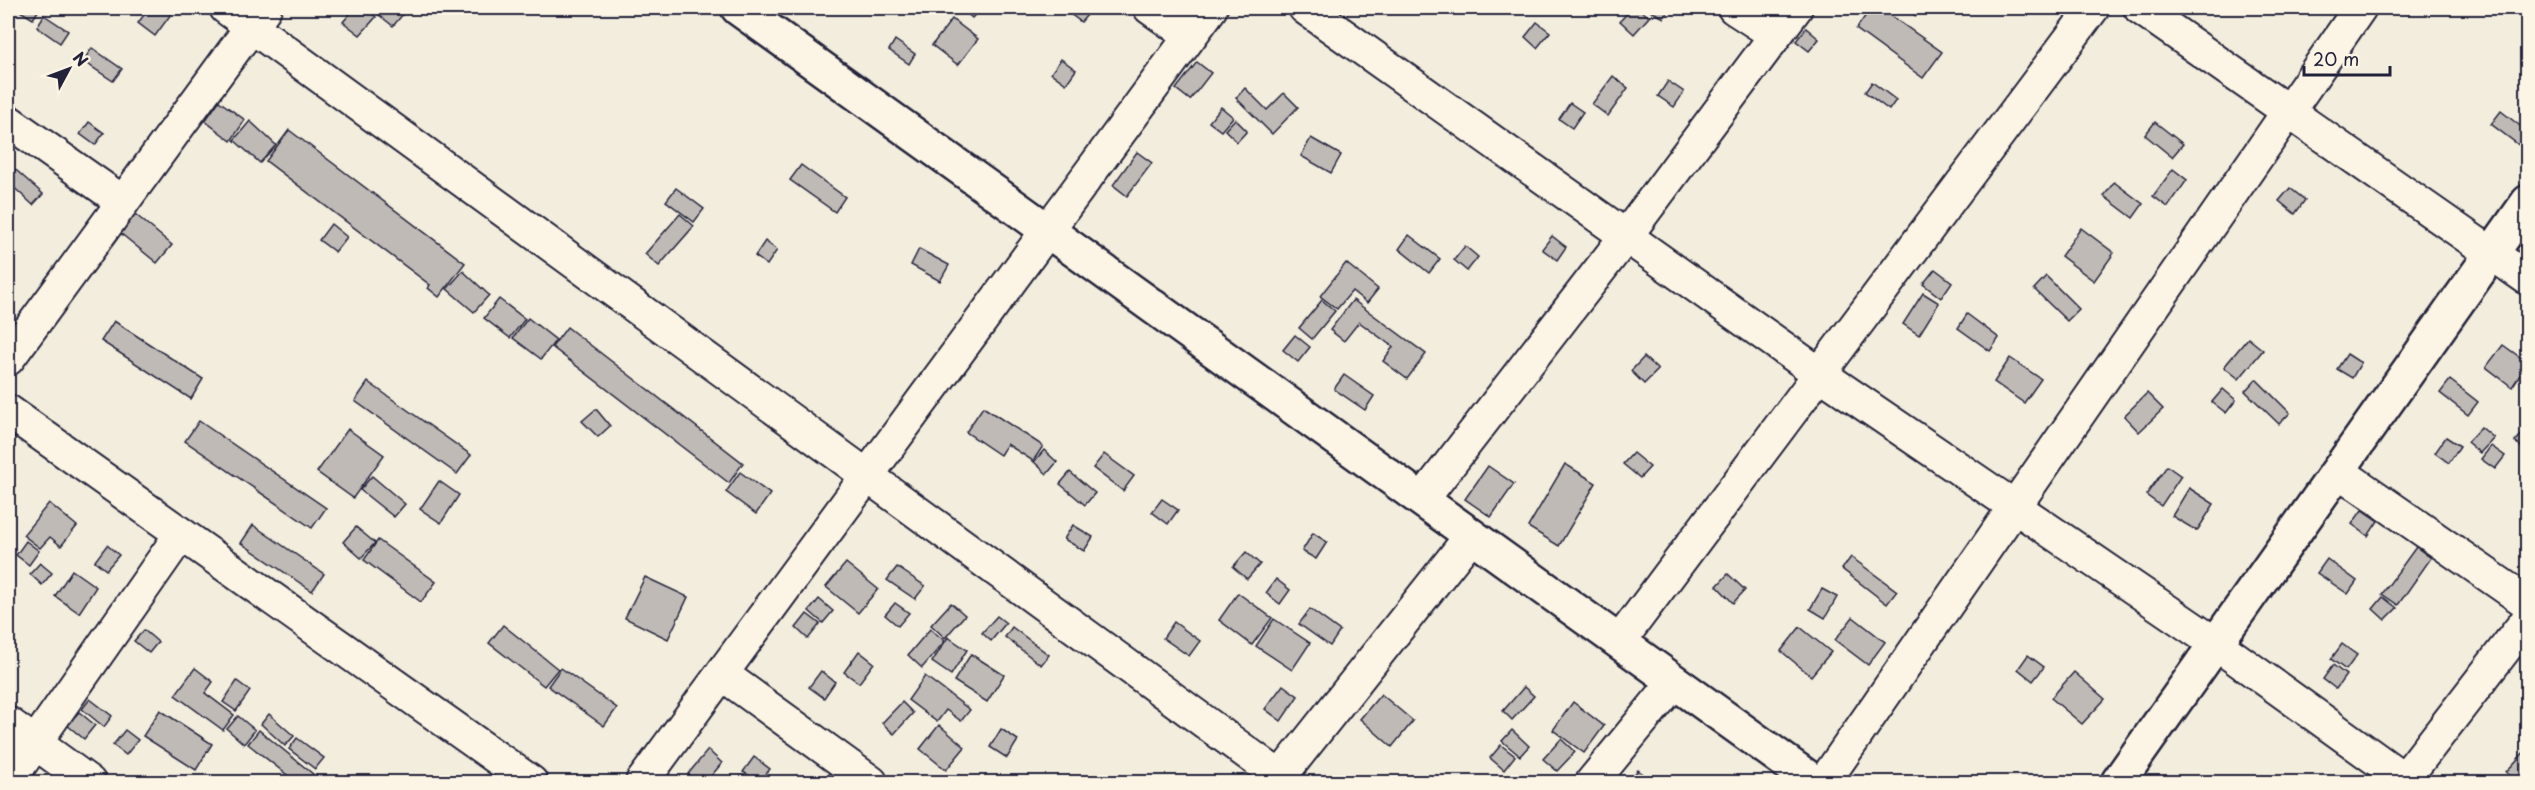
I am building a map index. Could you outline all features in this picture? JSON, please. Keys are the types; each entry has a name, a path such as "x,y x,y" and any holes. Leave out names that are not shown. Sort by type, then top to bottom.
{"street":[{"path":"226,8 258,17 866,477 1281,781 1472,536"},
{"path":"738,8 1814,783"},
{"path":"1150,8 1190,36"},
{"path":"642,783 1211,8"},
{"path":"1305,8 1820,374 2216,644 2404,782 2528,619"},
{"path":"1734,8 1774,34"},
{"path":"1422,500 1626,236 1774,34 1796,8"},
{"path":"1619,642 2093,8"},
{"path":"2140,8 2528,279"},
{"path":"1824,783 2360,8"},
{"path":"8,359 258,17"},
{"path":"8,121 123,202"},
{"path":"2118,783 2528,202"},
{"path":"8,411 531,783"},
{"path":"2338,471 2528,603"},
{"path":"8,782 181,534"},
{"path":"722,674 871,783"},
{"path":"1592,783 1674,682"},
{"path":"8,723 89,783"}],"building":[{"path":"15,8 40,8 33,19"},
{"path":"149,8 174,10 155,36 138,23"},
{"path":"355,8 364,8 376,17 360,35 343,22"},
{"path":"385,8 396,8 404,13 393,26 379,15"},
{"path":"961,8 981,8 972,18"},
{"path":"1062,8 1093,8 1081,22"},
{"path":"1632,8 1638,8 1649,17 1634,34 1620,21"},
{"path":"1645,8 1670,8 1664,18"},
{"path":"1871,8 1880,8 1942,52 1923,78 1856,29"},
{"path":"1904,8 1923,8 1916,16"},
{"path":"44,15 68,31 60,43 37,27"},
{"path":"952,19 978,39 958,65 932,45"},
{"path":"1537,22 1550,32 1537,48 1525,37"},
{"path":"1806,28 1819,39 1809,51 1796,41"},
{"path":"895,40 915,54 909,64 889,50"},
{"path":"92,48 122,69 113,81 83,61"},
{"path":"1061,59 1076,70 1066,84 1051,73"},
{"path":"1197,62 1211,73 1190,100 1176,89"},
{"path":"1613,76 1628,88 1608,116 1592,104"},
{"path":"1668,81 1684,92 1674,107 1658,96"},
{"path":"1872,82 1896,100 1889,110 1865,92"},
{"path":"1245,88 1267,110 1284,93 1298,107 1272,134 1236,98"},
{"path":"219,101 245,120 231,141 205,121"},
{"path":"1570,103 1583,112 1572,128 1559,119"},
{"path":"1221,107 1233,117 1221,131 1209,122"},
{"path":"2501,111 2528,132 2528,136 2520,146 2491,124"},
{"path":"1235,119 1247,131 1237,142 1225,130"},
{"path":"250,121 276,145 260,163 234,140"},
{"path":"89,122 104,133 95,145 80,134"},
{"path":"2155,122 2183,144 2172,157 2145,135"},
{"path":"289,130 465,263 439,297 428,288 430,285 266,161"},
{"path":"1311,138 1341,155 1331,173 1301,156"},
{"path":"1137,152 1152,163 1127,196 1113,185"},
{"path":"8,163 43,194 33,205 8,182"},
{"path":"801,165 845,197 835,212 790,180"},
{"path":"2173,169 2187,180 2168,207 2153,196"},
{"path":"2114,182 2143,204 2133,218 2104,196"},
{"path":"676,188 704,209 694,222 666,201"},
{"path":"2290,188 2305,200 2295,214 2279,201"},
{"path":"129,209 172,245 157,263 114,228"},
{"path":"680,214 694,226 659,266 645,254"},
{"path":"331,224 347,237 335,252 319,240"},
{"path":"2081,228 2114,253 2094,281 2061,256"},
{"path":"1409,235 1440,259 1429,273 1399,249"},
{"path":"1552,236 1566,247 1557,260 1542,249"},
{"path":"765,241 777,250 767,265 755,256"},
{"path":"1465,246 1478,257 1467,271 1454,260"},
{"path":"919,249 949,265 940,281 911,265"},
{"path":"1346,263 1378,289 1367,303 1352,291 1337,309 1320,296"},
{"path":"1935,269 1952,282 1941,298 1923,284"},
{"path":"463,271 489,295 474,312 447,289"},
{"path":"2046,276 2079,309 2067,321 2034,289"},
{"path":"1923,293 1939,303 1919,335 1903,324"},
{"path":"499,299 525,319 510,338 484,318"},
{"path":"1322,300 1335,311 1312,339 1299,328"},
{"path":"1353,300 1426,354 1407,379 1383,361 1393,347 1359,322 1344,341 1330,330"},
{"path":"1967,314 1999,338 1990,351 1958,328"},
{"path":"528,318 556,340 541,359 513,338"},
{"path":"114,321 203,379 191,399 101,341"},
{"path":"567,327 743,463 729,483 552,347"},
{"path":"1295,335 1310,347 1298,362 1283,350"},
{"path":"2248,338 2263,350 2239,379 2224,367"},
{"path":"2503,345 2528,363 2512,387 2486,367"},
{"path":"2347,354 2361,363 2352,378 2337,369"},
{"path":"1644,357 1658,370 1644,384 1631,371"},
{"path":"2010,358 2041,379 2024,403 1994,382"},
{"path":"1344,375 1374,396 1365,410 1334,389"},
{"path":"2256,379 2290,413 2279,424 2245,391"},
{"path":"2450,380 2478,402 2468,415 2440,393"},
{"path":"368,382 471,455 457,474 355,401"},
{"path":"2223,389 2236,400 2226,413 2212,402"},
{"path":"2147,393 2163,409 2139,432 2124,416"},
{"path":"983,407 1043,446 1033,461 1007,444 1000,455 966,432"},
{"path":"596,409 610,426 598,437 582,421"},
{"path":"199,421 326,508 312,528 185,441"},
{"path":"2481,427 2494,438 2480,453 2467,442"},
{"path":"2528,427 2528,453 2515,442"},
{"path":"348,429 384,455 353,498 317,472"},
{"path":"2446,437 2460,446 2449,463 2435,453"},
{"path":"2491,446 2505,456 2495,469 2481,459"},
{"path":"1044,450 1057,462 1047,474 1034,462"},
{"path":"1633,453 1650,467 1640,478 1623,464"},
{"path":"1104,454 1134,476 1123,491 1093,468"},
{"path":"1565,464 1596,483 1559,546 1528,527"},
{"path":"1488,466 1514,484 1491,517 1465,499"},
{"path":"2167,466 2181,476 2161,506 2146,495"},
{"path":"740,472 770,494 756,514 726,492"},
{"path":"1070,472 1095,493 1085,505 1060,484"},
{"path":"372,476 405,504 394,517 360,490"},
{"path":"439,481 459,495 441,523 420,509"},
{"path":"2189,488 2214,504 2197,531 2172,516"},
{"path":"1162,499 1178,510 1168,524 1152,512"},
{"path":"49,503 77,526 61,546 50,537 40,548 23,535"},
{"path":"2362,510 2378,521 2368,536 2352,524"},
{"path":"253,525 324,574 312,591 241,543"},
{"path":"1073,525 1093,537 1084,551 1064,539"},
{"path":"356,527 375,543 361,558 343,542"},
{"path":"1313,533 1327,542 1316,559 1302,551"},
{"path":"378,540 436,582 421,602 364,560"},
{"path":"26,541 39,551 29,565 16,555"},
{"path":"107,545 119,555 106,570 95,561"},
{"path":"2416,547 2431,558 2398,605 2382,594"},
{"path":"1246,552 1260,564 1247,579 1233,567"},
{"path":"1851,557 1897,591 1887,604 1842,569"},
{"path":"2327,559 2357,581 2348,594 2317,573"},
{"path":"40,563 52,573 42,585 30,574"},
{"path":"846,563 878,589 858,613 826,587"},
{"path":"897,567 925,586 915,599 887,580"},
{"path":"72,570 96,587 79,613 55,596"},
{"path":"1728,574 1745,590 1733,603 1717,586"},
{"path":"645,577 688,597 668,639 625,618"},
{"path":"1276,579 1290,590 1280,604 1266,593"},
{"path":"1822,589 1837,597 1825,618 1810,609"},
{"path":"1238,593 1272,618 1252,645 1219,620"},
{"path":"2383,597 2397,608 2385,620 2373,609"},
{"path":"819,599 833,611 823,623 809,611"},
{"path":"895,603 909,613 898,626 885,615"},
{"path":"951,603 965,615 945,638 931,625"},
{"path":"1310,609 1340,631 1330,646 1299,624"},
{"path":"807,614 820,624 808,639 796,628"},
{"path":"997,616 1006,623 991,641 982,633"},
{"path":"1853,617 1885,642 1868,665 1835,640"},
{"path":"1274,619 1310,643 1292,670 1256,646"},
{"path":"1174,622 1200,641 1189,656 1163,638"},
{"path":"503,625 558,669 544,686 489,643"},
{"path":"1012,627 1049,655 1041,665 1005,637"},
{"path":"1800,627 1831,652 1811,676 1781,651"},
{"path":"930,629 945,641 922,668 908,655"},
{"path":"144,630 158,642 149,653 134,641"},
{"path":"948,637 967,650 951,675 932,662"},
{"path":"2342,644 2357,655 2346,670 2331,659"},
{"path":"859,651 874,663 859,683 844,672"},
{"path":"971,654 1004,675 987,702 954,681"},
{"path":"2028,655 2044,667 2033,681 2018,669"},
{"path":"2333,665 2346,675 2336,689 2323,679"},
{"path":"195,668 213,682 205,693 234,715 223,730 175,695"},
{"path":"561,668 617,708 604,726 548,686"},
{"path":"821,671 835,682 824,698 809,687"},
{"path":"2074,672 2105,699 2082,724 2051,698"},
{"path":"925,676 970,710 961,721 946,710 937,722 908,700"},
{"path":"237,681 250,691 236,711 223,702"},
{"path":"1283,685 1298,696 1281,721 1265,709"},
{"path":"1524,687 1534,696 1512,720 1503,711"},
{"path":"1381,694 1413,721 1392,747 1360,719"},
{"path":"90,699 112,716 104,727 82,709"},
{"path":"902,702 913,713 894,734 882,723"},
{"path":"1573,702 1604,726 1584,753 1553,730"},
{"path":"160,710 212,744 196,770 143,736"},
{"path":"79,712 95,725 84,739 67,725"},
{"path":"269,714 294,736 285,746 261,724"},
{"path":"238,716 255,730 244,744 227,729"},
{"path":"939,725 965,747 946,770 920,749"},
{"path":"1001,729 1018,740 1007,758 990,747"},
{"path":"125,730 138,740 126,755 113,745"},
{"path":"259,730 313,774 306,782 296,782 248,744"},
{"path":"1512,730 1529,746 1520,756 1502,741"},
{"path":"297,738 324,758 315,769 289,749"},
{"path":"1561,739 1575,752 1557,771 1543,759"},
{"path":"1501,745 1515,756 1504,770 1490,758"},
{"path":"2528,748 2528,778 2524,782 2518,782 2506,772"},
{"path":"708,750 722,763 706,782 698,782 688,774"},
{"path":"754,757 770,769 760,782 743,772"},
{"path":"1638,770 1653,782 1628,782"},
{"path":"959,775 969,782 953,782"}]}
